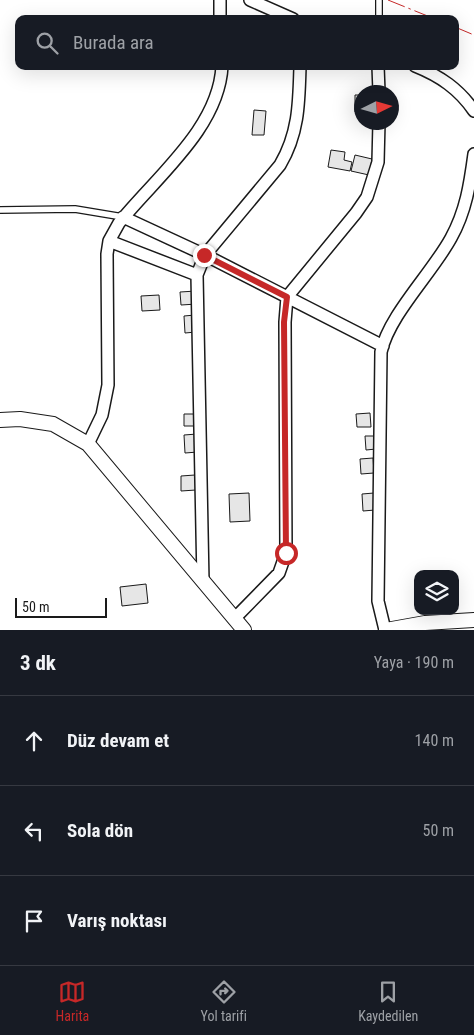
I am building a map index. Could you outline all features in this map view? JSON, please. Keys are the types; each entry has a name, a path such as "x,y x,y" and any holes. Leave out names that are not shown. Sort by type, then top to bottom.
{"street":[{"path":"220,0 220,15"},
{"path":"250,0 284,15"},
{"path":"88,444 102,415 108,385 107,254 109,241 124,217 207,120 219,92 222,70"},
{"path":"203,582 197,275 204,255 280,165 289,150 298,121 300,70"},
{"path":"378,70 378,85"},
{"path":"425,70 444,79 458,91 474,111"},
{"path":"234,619 280,573 286,553 284,322 287,297 367,197 378,162 379,130"},
{"path":"474,154 468,197 458,224 443,252 393,324 383,346 380,364 378,593 379,609 386,630 425,623 474,620"},
{"path":"124,217 204,255 383,346"},
{"path":"109,241 197,275"},
{"path":"0,420 20,419 53,424 88,444 244,630"}],"lane":[{"path":"379,0 379,15"},
{"path":"0,210 75,209 124,217"}],"building":[{"path":"254,110 266,111 264,135 252,135"},
{"path":"331,150 345,152 344,160 352,162 350,171 328,167"},
{"path":"355,155 372,159 369,175 351,171"},
{"path":"196,291 197,304 181,305 180,292"},
{"path":"159,295 160,310 142,311 141,296"},
{"path":"195,315 196,332 185,333 184,316"},
{"path":"370,413 371,427 357,427 356,414"},
{"path":"184,414 196,414 196,426 184,426"},
{"path":"197,434 198,452 185,453 184,435"},
{"path":"365,436 375,436 376,449 366,450"},
{"path":"373,458 374,473 361,474 360,459"},
{"path":"195,475 196,490 181,491 181,476"},
{"path":"249,493 250,521 230,522 229,494"},
{"path":"374,493 375,510 363,511 362,494"},
{"path":"146,584 148,603 122,606 120,587"}],"power":[{"path":"388,0 425,15"},
{"path":"459,29 474,35"}],"route":[{"path":"204,255 287,297 284,322 286,553"}]}
